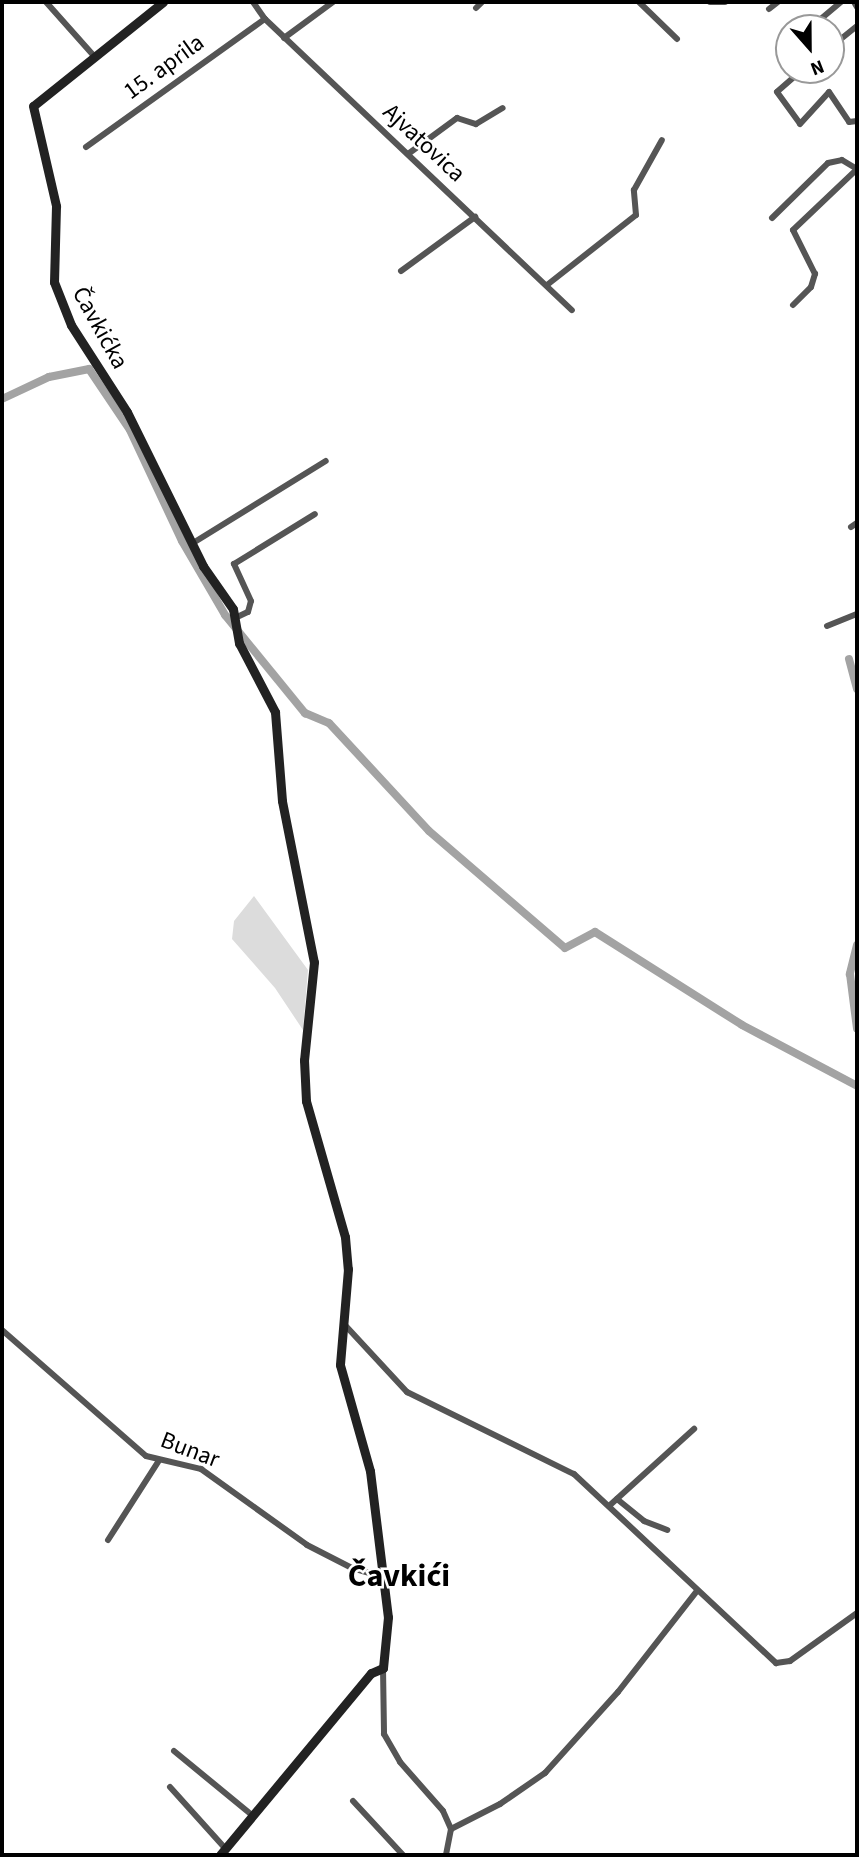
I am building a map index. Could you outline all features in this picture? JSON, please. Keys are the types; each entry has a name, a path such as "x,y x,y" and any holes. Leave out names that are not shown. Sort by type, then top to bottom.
{"street":[{"path":"46,2 94,56"},
{"name":"Čavkićka","path":"163,2 33,106 56,206 54,282 67,317 127,412 193,543 236,620"},
{"name":"Ajvatovica","path":"253,2 284,38 572,310"},
{"path":"284,38 333,2"},
{"path":"476,8 482,2"},
{"path":"639,2 677,40"},
{"path":"710,2 725,2"},
{"path":"769,9 778,2"},
{"path":"827,14 841,2"},
{"path":"854,2 857,6"},
{"name":"15. aprila","path":"86,147 265,19"},
{"path":"784,84 778,89 779,99 800,124 830,92 849,122 857,121"},
{"path":"408,154 455,119 476,124 503,108"},
{"path":"547,285 635,215 634,190 662,140"},
{"path":"772,218 828,163 842,160 857,169 793,230 815,274 811,287 793,305"},
{"path":"401,271 475,217"},
{"path":"193,543 326,461"},
{"path":"315,514 234,564 251,601 248,612 236,620 237,635 275,712 282,801 312,941 315,977 304,1060 306,1101 345,1237 342,1383 370,1471 388,1617 383,1668 384,1734 400,1762 443,1811 451,1829 446,1855"},
{"path":"827,626 857,614"},
{"path":"344,1324 407,1392 574,1474 609,1506 633,1533 688,1576 697,1591 781,1665 857,1613"},
{"name":"Bunar","path":"2,1330 158,1462 201,1469 307,1545 352,1568 383,1577"},
{"path":"609,1506 694,1429"},
{"path":"108,1540 158,1462"},
{"path":"617,1499 644,1521 667,1530"},
{"path":"451,1829 500,1804 545,1773 618,1692 697,1591"},
{"path":"170,1787 223,1852 371,1673 383,1668"},
{"path":"174,1751 253,1816"},
{"path":"353,1801 402,1855"}],"shaded area":[{"path":"254,896 308,970 303,1030 275,988 232,939 234,921"}],"waterway":[{"path":"2,399 49,377 89,369 130,430 182,541 225,615 305,713 329,723 429,831 565,948 595,932 742,1025 857,1086"},
{"path":"849,659 857,689"},
{"path":"857,945 850,974 857,1029"}],"district":[{"name":"Čavkići","path":"399,1576"}]}
